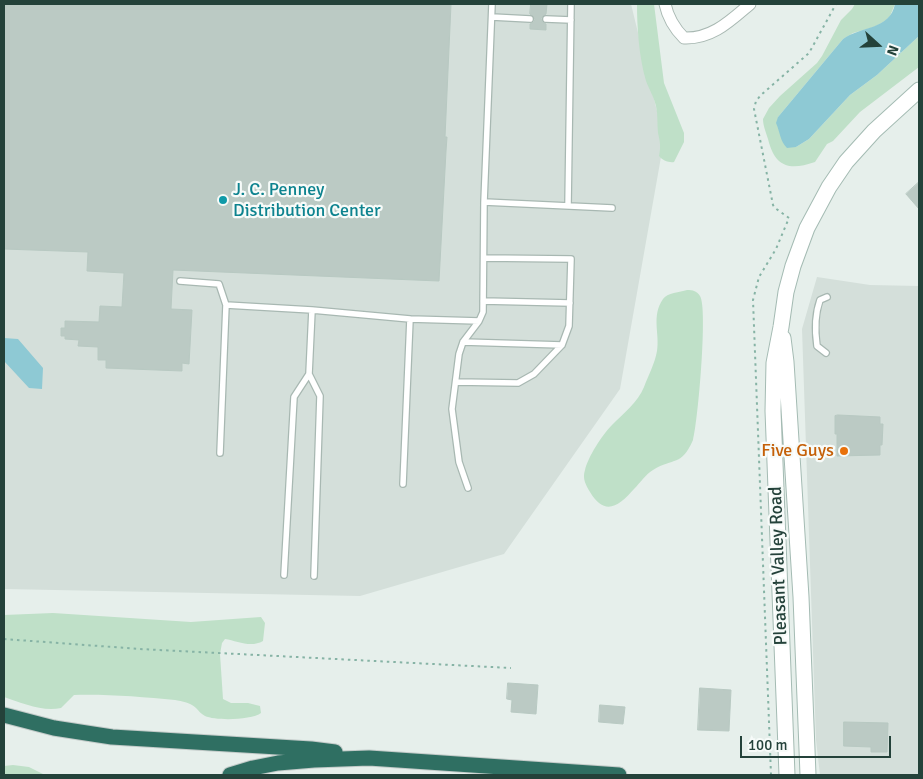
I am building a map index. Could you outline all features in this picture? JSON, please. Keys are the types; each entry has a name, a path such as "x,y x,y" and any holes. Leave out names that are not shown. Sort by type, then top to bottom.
{"highway":[{"path":"4,715 38,725 95,735 311,749 369,758 619,775"},
{"path":"230,775 278,763 369,758"}],"main road":[{"name":"Pleasant Valley Road","path":"787,775 773,411 774,363 786,292 807,228 825,193 840,170 859,147 919,90"},
{"name":"Pleasant Valley Road","path":"781,327 787,371 800,578 808,775"},
{"path":"779,563 799,562"},
{"path":"779,578 800,578"}],"street":[{"path":"665,4 674,28 684,38 698,38 711,33 750,4"}],"lane":[{"path":"468,488 459,462 452,409 459,354 463,342 479,321 483,312 484,202 492,4"},
{"path":"568,206 571,4"},
{"path":"492,17 530,19"},
{"path":"546,19 571,20"},
{"path":"484,202 612,208"},
{"path":"456,382 518,383 534,374 562,345 569,326 571,259 484,258"},
{"path":"180,282 219,284 226,305 220,453"},
{"path":"826,296 820,300 818,307 816,339 817,346 826,353"},
{"path":"483,301 570,303"},
{"path":"226,305 312,310 410,319 479,321"},
{"path":"312,310 309,374 320,396 314,576"},
{"path":"403,484 410,319"},
{"path":"463,342 562,345"},
{"path":"284,574 294,397 309,374"}],"path":[{"path":"771,775 753,300 759,277 774,251 789,218 773,205 754,109 758,99 809,53 836,4"},
{"path":"4,639 140,650 511,668"}],"shaded area":[{"path":"4,4 631,4 664,140 620,389 504,554 360,596 4,589"},
{"path":"817,277 870,285 919,286 919,775 820,775 816,740 802,329"}],"green space":[{"path":"637,4 654,4 664,83 684,133 684,142 674,162 666,161 659,156 660,144 657,109 646,81 642,62"},
{"path":"855,4 895,4 890,16 885,21 874,27 853,33 843,39 778,117 781,135 796,147 809,139 850,95 877,75 919,36 919,67 860,112 833,141 827,144 815,162 798,166 784,164 779,161 771,148 763,119 769,108 780,96 817,63 841,20"},
{"path":"687,290 695,291 700,296 703,321 700,390 693,440 689,449 681,458 650,472 623,500 607,507 596,500 590,492 585,482 584,473 592,453 604,434 634,403 644,387 656,356 658,345 657,312 659,305 665,297"},
{"path":"53,613 191,622 261,617 265,623 263,641 249,644 225,639 222,643 220,654 223,699 231,703 248,703 260,706 261,713 250,717 217,719 205,716 186,702 99,695 74,695 61,708 47,709 4,697 4,615"},
{"path":"4,766 29,767 45,775 4,775"}],"water":[{"path":"895,4 919,4 919,36 877,75 850,95 809,139 796,147 787,148 781,139 776,123 778,117 843,39 887,19"},
{"path":"4,338 18,339 43,368 42,389 29,388 4,361"}],"building":[{"name":"J. C. Penney Distribution Center","path":"4,4 451,4 445,137 447,137 439,281 173,270 171,309 192,310 189,364 182,363 182,371 106,368 106,360 98,360 98,347 78,346 79,340 65,339 65,336 61,336 61,328 65,328 65,321 99,322 100,306 122,307 124,273 87,271 88,252 4,249"},
{"path":"531,4 547,4 546,14 541,18 542,22 546,24 546,30 530,29 530,24 535,19 530,14"},
{"path":"919,182 919,209 906,194"},
{"path":"835,416 880,417 880,424 883,424 880,455 837,456"},
{"path":"508,683 538,685 536,714 511,712 512,700 507,699"},
{"path":"700,688 731,690 729,731 698,730"},
{"path":"600,705 625,707 623,724 599,722"},
{"path":"844,722 888,723 887,752 871,752 871,747 844,746"}],"place":[{"name":"J. C. Penney Distribution Center","path":"223,200"},
{"name":"Five Guys","path":"844,451"}]}
